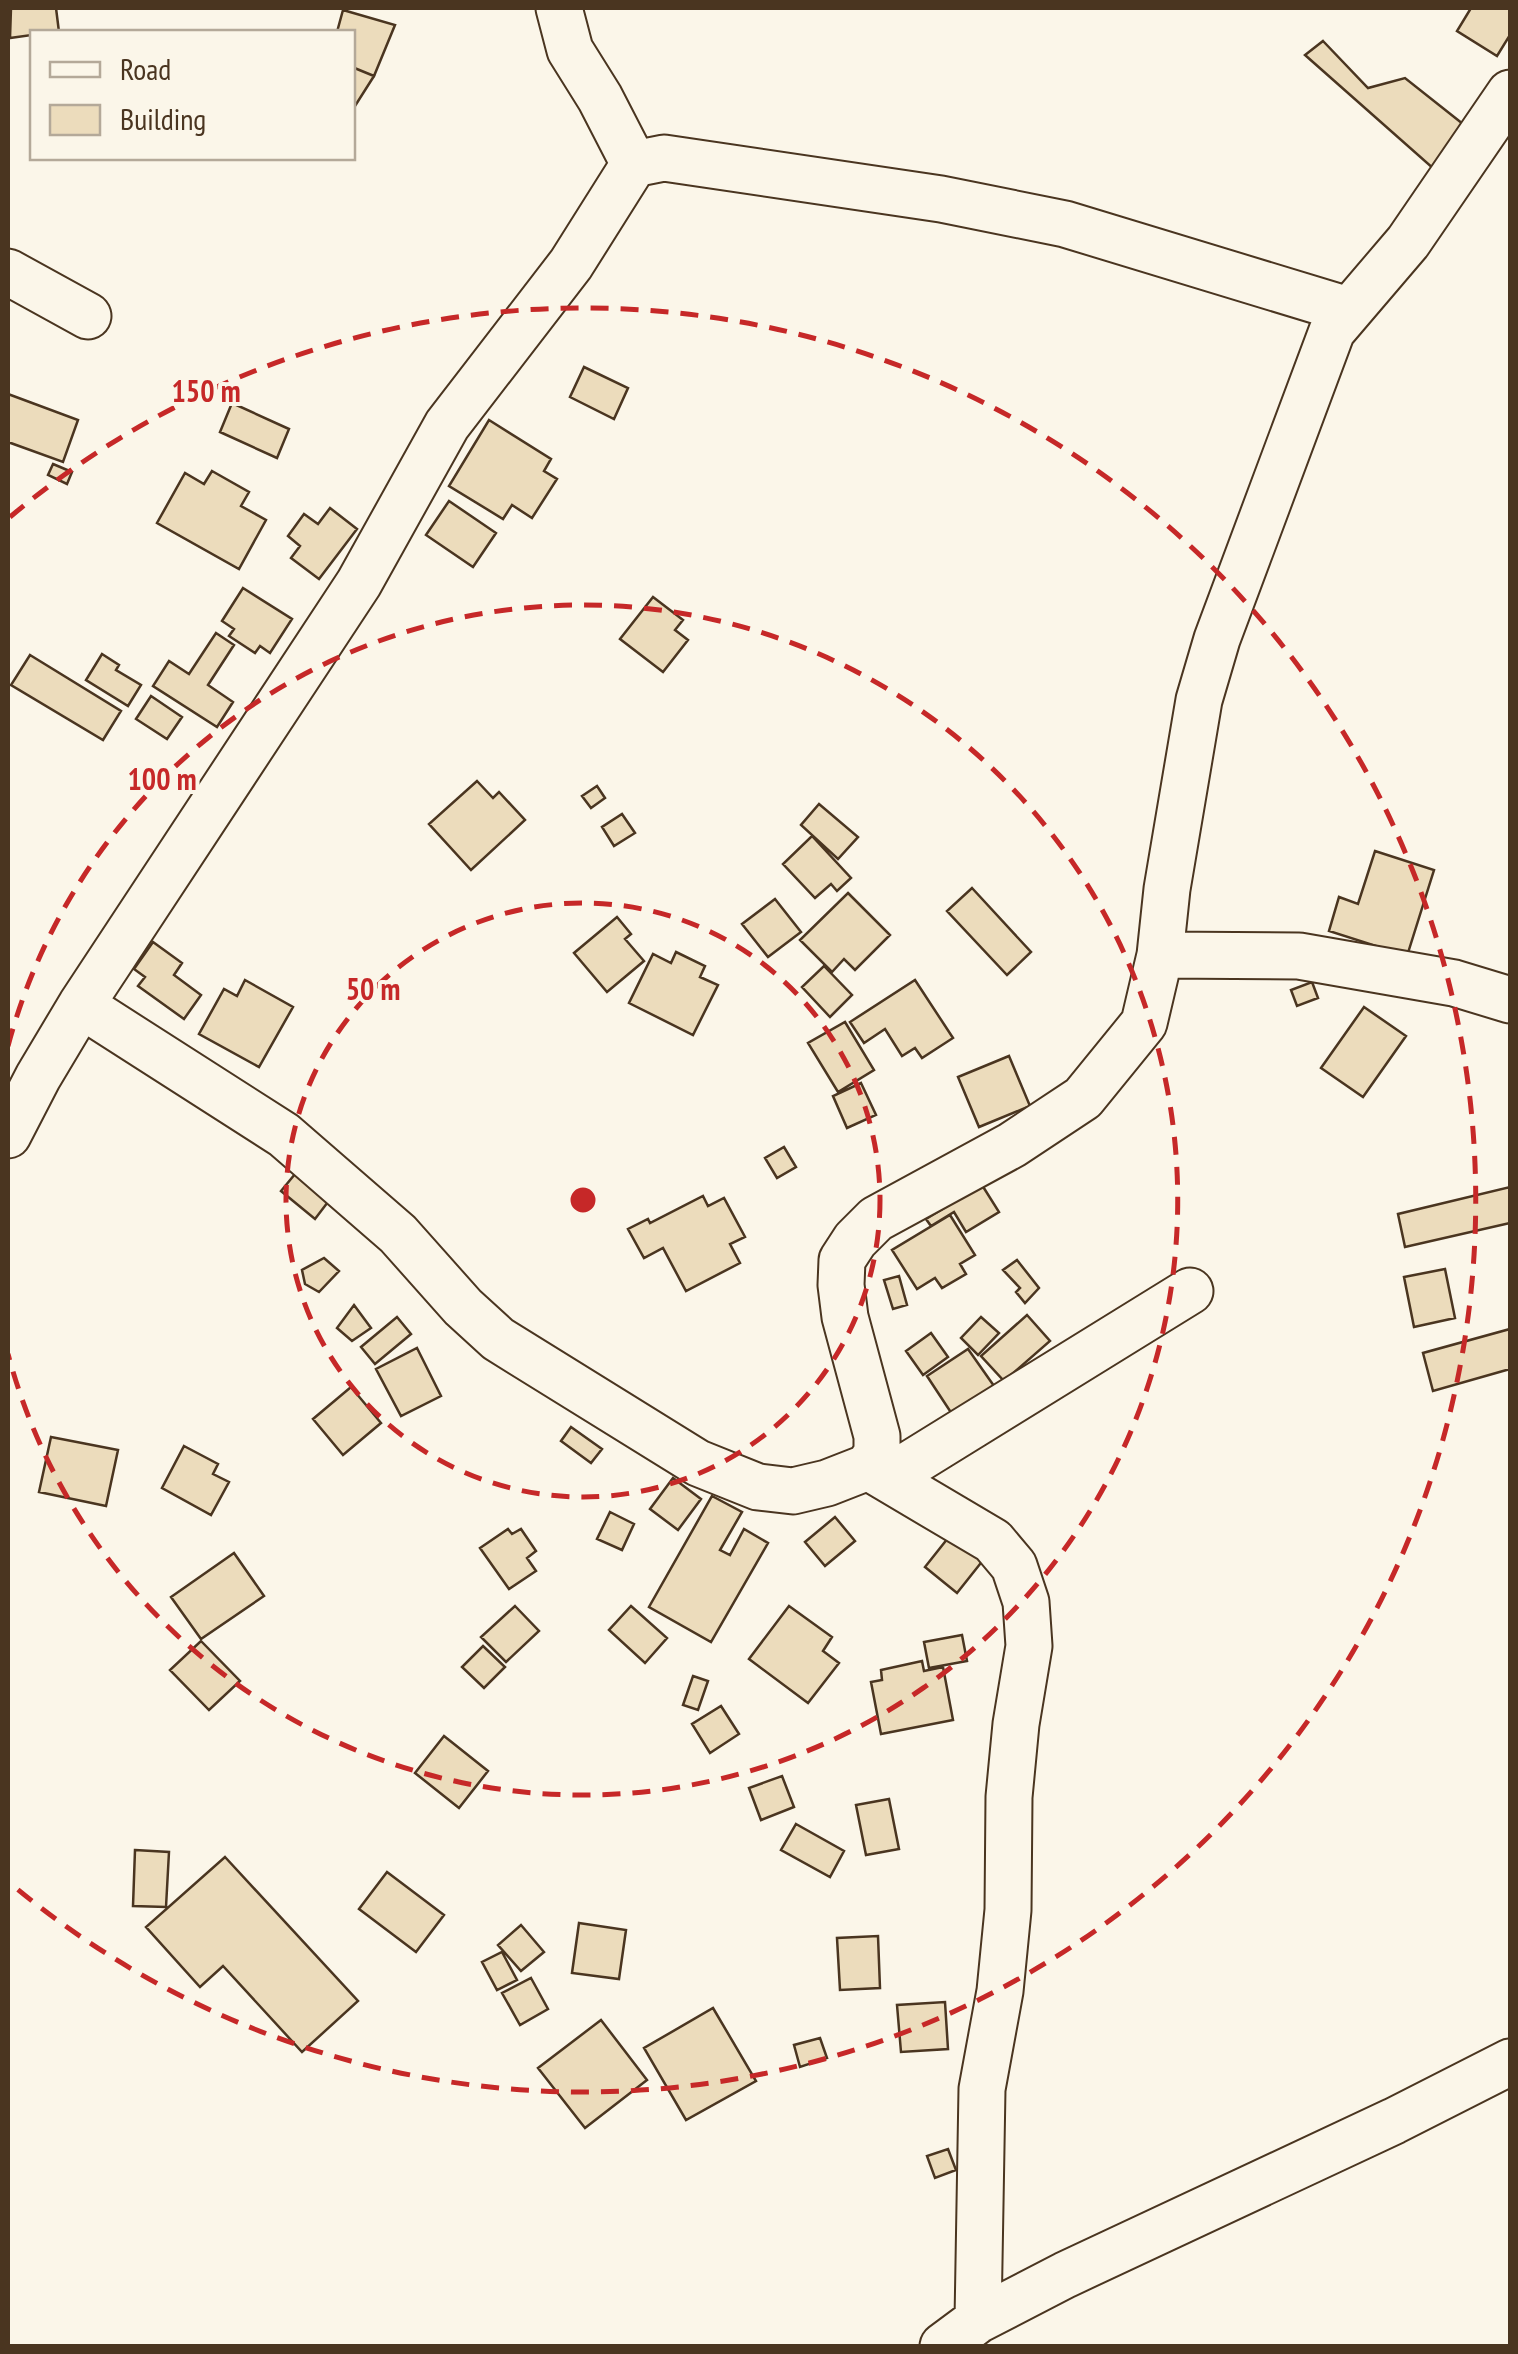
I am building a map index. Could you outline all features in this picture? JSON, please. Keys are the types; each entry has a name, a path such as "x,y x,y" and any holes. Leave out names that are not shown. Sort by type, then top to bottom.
{"street":[{"path":"558,8 570,50 634,164"},
{"path":"960,2333 982,2089 1000,1991 1008,1910 1009,1798 1029,1646 1026,1602 1014,1566 993,1541 879,1472 877,1436 845,1316 842,1260 876,1219 1012,1145 1083,1098 1144,1023 1160,955 1167,889 1199,700 1218,638 1332,331 1408,242 1510,93"},
{"path":"8,1135 81,1006 358,583 447,425 570,264 634,164 664,158 941,199 1065,224 1348,310"},
{"path":"8,272 88,316"},
{"path":"1160,955 1299,956 1420,976 1510,1000"},
{"path":"81,1006 284,1135 398,1234 462,1307 498,1338 698,1463 758,1486 793,1492 879,1472 1190,1291"},
{"path":"960,2333 1510,2062"}],"building":[{"path":"11,8 56,8 59,30 30,30 30,35 10,38"},
{"path":"1471,8 1510,8 1510,35 1497,56 1457,31"},
{"path":"343,10 395,25 374,76 355,68 355,30 338,30"},
{"path":"1323,41 1368,88 1405,78 1468,128 1435,170 1305,55"},
{"path":"355,68 374,76 355,106"},
{"path":"584,367 628,388 614,419 570,397"},
{"path":"8,394 78,420 63,462 8,442"},
{"path":"232,403 289,429 277,458 220,432"},
{"path":"489,420 551,459 544,471 557,479 532,518 512,505 503,519 449,486"},
{"path":"53,464 72,472 67,484 48,475"},
{"path":"212,471 249,492 241,506 266,520 239,569 157,523 185,473 204,484"},
{"path":"449,501 496,533 473,567 426,535"},
{"path":"330,508 357,529 319,579 291,558 300,546 288,536 304,514 318,524"},
{"path":"243,588 292,619 270,653 260,646 255,653 229,636 234,629 222,621"},
{"path":"653,597 683,620 675,630 688,640 663,672 620,639"},
{"path":"216,633 234,645 208,685 233,702 217,727 153,686 169,661 189,674"},
{"path":"102,654 119,665 116,670 141,685 128,706 86,680"},
{"path":"30,655 121,711 103,740 11,685"},
{"path":"151,696 182,717 167,739 136,719"},
{"path":"477,781 493,798 499,792 525,820 471,870 429,824"},
{"path":"597,786 605,798 591,808 582,796"},
{"path":"819,804 858,837 838,859 801,825"},
{"path":"622,814 635,833 614,846 602,827"},
{"path":"812,836 851,878 837,891 831,884 815,898 783,864"},
{"path":"1375,851 1434,870 1407,956 1329,931 1339,897 1358,904"},
{"path":"972,888 1031,952 1007,975 947,911"},
{"path":"848,893 890,935 855,970 844,959 832,972 800,940"},
{"path":"775,899 801,932 768,957 742,924"},
{"path":"617,917 631,934 625,939 644,961 607,992 574,953"},
{"path":"153,942 182,963 174,975 201,995 184,1019 138,986 145,977 134,969"},
{"path":"676,952 705,966 700,977 718,985 693,1035 629,1003 653,954 671,963"},
{"path":"824,966 852,995 830,1017 802,987"},
{"path":"245,980 293,1007 259,1067 199,1034 224,989 237,996"},
{"path":"915,980 953,1038 922,1058 915,1048 902,1056 885,1029 864,1043 850,1022"},
{"path":"1312,982 1318,998 1297,1006 1291,990"},
{"path":"1364,1007 1406,1036 1363,1097 1321,1068"},
{"path":"845,1022 874,1070 838,1092 808,1043"},
{"path":"1009,1056 1030,1106 979,1127 958,1077"},
{"path":"861,1083 876,1115 847,1128 833,1096"},
{"path":"784,1147 796,1167 777,1178 765,1158"},
{"path":"300,1168 334,1194 315,1219 281,1191"},
{"path":"982,1185 999,1212 966,1232 954,1212 931,1226 926,1219"},
{"path":"1510,1187 1510,1223 1405,1247 1398,1214"},
{"path":"703,1196 708,1206 724,1198 745,1237 730,1244 740,1263 686,1291 663,1248 644,1258 628,1229 648,1219 650,1223"},
{"path":"950,1215 975,1255 960,1264 966,1274 942,1288 935,1278 917,1289 892,1250"},
{"path":"324,1258 339,1271 319,1292 305,1284 302,1270"},
{"path":"1017,1260 1039,1288 1025,1303 1016,1292 1020,1288 1003,1270"},
{"path":"1445,1269 1455,1318 1414,1327 1404,1277"},
{"path":"899,1276 907,1305 893,1309 884,1280"},
{"path":"354,1305 371,1328 352,1341 337,1328"},
{"path":"1027,1315 1050,1341 1004,1381 981,1356"},
{"path":"397,1317 411,1334 375,1364 361,1347"},
{"path":"981,1317 999,1333 978,1355 961,1338"},
{"path":"1510,1329 1510,1369 1433,1391 1423,1353"},
{"path":"931,1333 948,1357 923,1375 906,1351"},
{"path":"417,1348 441,1396 401,1416 376,1369"},
{"path":"968,1349 994,1386 952,1414 927,1376"},
{"path":"351,1387 381,1423 343,1455 313,1419"},
{"path":"571,1427 602,1449 591,1463 561,1441"},
{"path":"51,1437 118,1450 106,1506 39,1492"},
{"path":"184,1446 218,1464 213,1474 229,1482 211,1515 162,1488"},
{"path":"673,1478 701,1499 678,1530 650,1509"},
{"path":"712,1496 742,1512 720,1550 730,1555 744,1529 768,1543 711,1642 649,1607"},
{"path":"610,1512 634,1524 622,1550 597,1539"},
{"path":"835,1517 855,1541 825,1566 805,1542"},
{"path":"508,1529 512,1534 521,1529 536,1551 527,1558 536,1571 509,1589 480,1548"},
{"path":"952,1533 984,1559 957,1593 925,1567"},
{"path":"234,1553 264,1596 201,1639 171,1597"},
{"path":"515,1606 539,1631 506,1662 481,1637"},
{"path":"631,1606 667,1638 645,1663 609,1630"},
{"path":"789,1606 832,1637 823,1651 839,1663 808,1703 749,1659"},
{"path":"962,1635 967,1661 929,1668 924,1642"},
{"path":"201,1641 240,1681 209,1710 170,1670"},
{"path":"483,1646 505,1667 484,1688 462,1667"},
{"path":"922,1661 924,1671 943,1667 953,1720 881,1734 871,1682 882,1680 881,1670"},
{"path":"693,1676 708,1681 698,1710 683,1705"},
{"path":"721,1706 739,1734 710,1753 692,1724"},
{"path":"444,1736 488,1771 459,1808 415,1773"},
{"path":"782,1776 794,1807 761,1820 749,1788"},
{"path":"889,1799 899,1849 866,1855 856,1805"},
{"path":"796,1824 844,1851 830,1877 781,1850"},
{"path":"135,1850 169,1852 166,1907 133,1906"},
{"path":"225,1857 358,2001 302,2052 223,1966 200,1987 146,1927"},
{"path":"387,1872 444,1915 416,1952 359,1909"},
{"path":"579,1923 626,1930 619,1979 572,1973"},
{"path":"521,1925 544,1952 521,1971 498,1945"},
{"path":"878,1936 880,1988 840,1990 837,1938"},
{"path":"502,1952 517,1980 497,1990 482,1962"},
{"path":"531,1978 548,2009 520,2025 502,1993"},
{"path":"945,2002 948,2049 901,2052 897,2005"},
{"path":"713,2008 756,2081 686,2120 644,2048"},
{"path":"601,2020 647,2080 585,2128 538,2068"},
{"path":"820,2038 827,2058 800,2067 794,2045"},
{"path":"948,2149 956,2170 935,2178 927,2156"}]}
